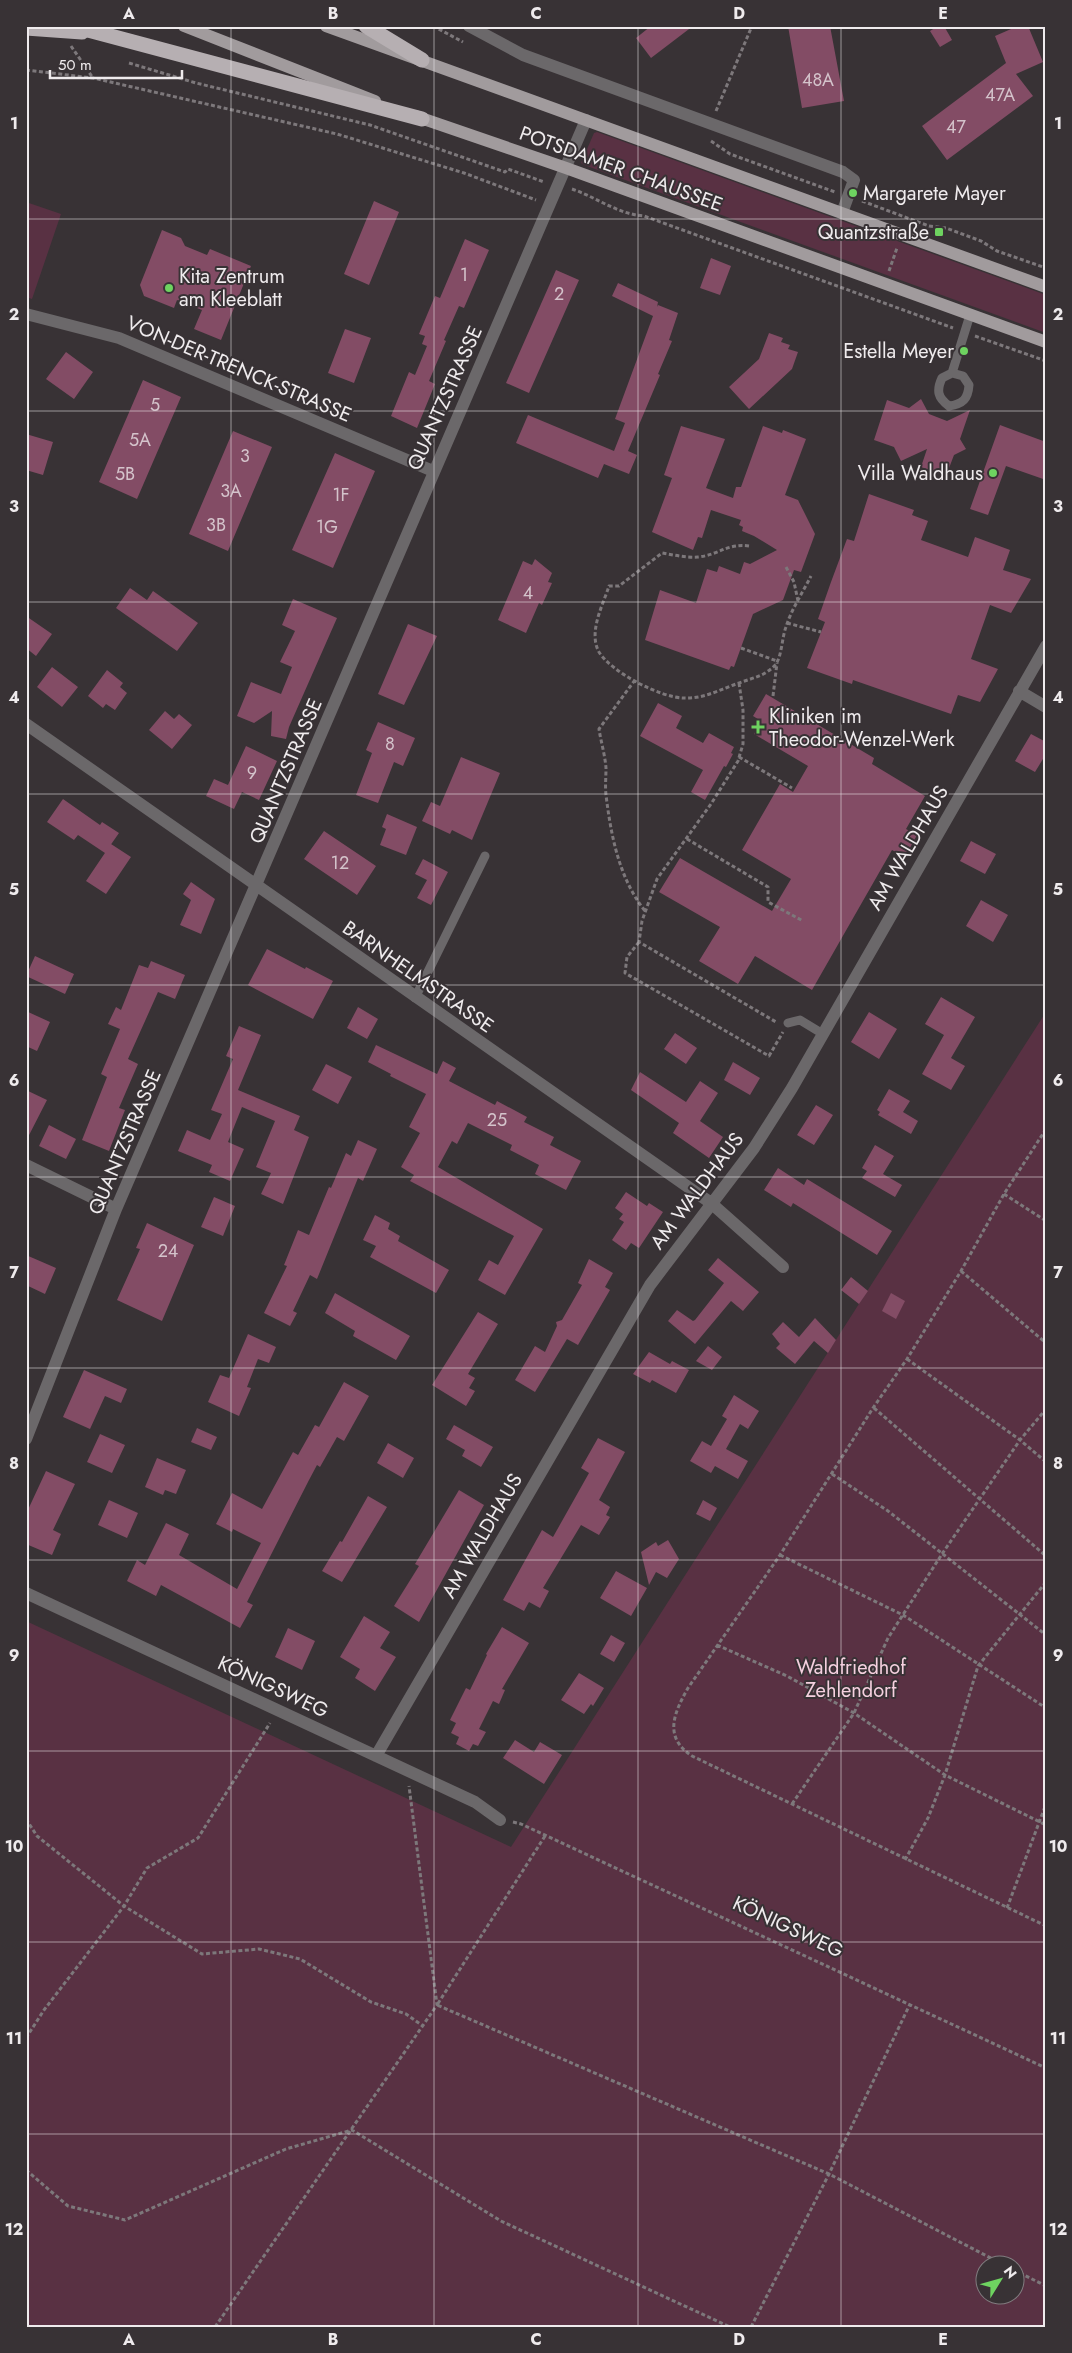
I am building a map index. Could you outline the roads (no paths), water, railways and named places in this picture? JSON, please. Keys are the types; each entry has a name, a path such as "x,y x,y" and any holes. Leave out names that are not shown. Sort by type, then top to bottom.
{"highway":[{"path":"73,26 422,119"},
{"path":"366,26 422,60"},
{"path":"26,28 92,32"}],"main road":[{"name":"POTSDAMER CHAUSSEE","path":"184,26 422,119 566,168 1046,342"},
{"name":"POTSDAMER CHAUSSEE","path":"326,26 1046,287"}],"street":[{"path":"469,26 523,55 843,172 854,180 842,213"},
{"name":"QUANTZSTRASSE","path":"26,1438 116,1209 257,887 433,471 586,120"},
{"name":"VON-DER-TRENCK-STRASSE","path":"26,314 119,338 433,471"},
{"name":"AM WALDHAUS","path":"376,1756 650,1285 754,1148 823,1034 1046,646"},
{"path":"1019,691 1046,707"},
{"name":"BARNHELMSTRASSE","path":"26,724 710,1204 783,1267"},
{"path":"26,1166 116,1209"},
{"name":"KÖNIGSWEG","path":"26,1593 475,1802 500,1820"}],"lane":[{"path":"952,373 970,315"},
{"path":"415,998 485,856"},
{"path":"787,1025 800,1020 823,1034"}],"place":[{"name":"Margarete Mayer","path":"853,193"},
{"name":"Quantzstraße","path":"939,232"},
{"name":"Kita Zentrum am Kleeblatt","path":"169,288"},
{"name":"Estella Meyer","path":"964,351"},
{"name":"Villa Waldhaus","path":"993,473"},
{"name":"Kliniken im Theodor-Wenzel-Werk","path":"758,727"}],"park label":[{"name":"Waldfriedhof Zehlendorf","path":"851,1678"}]}
